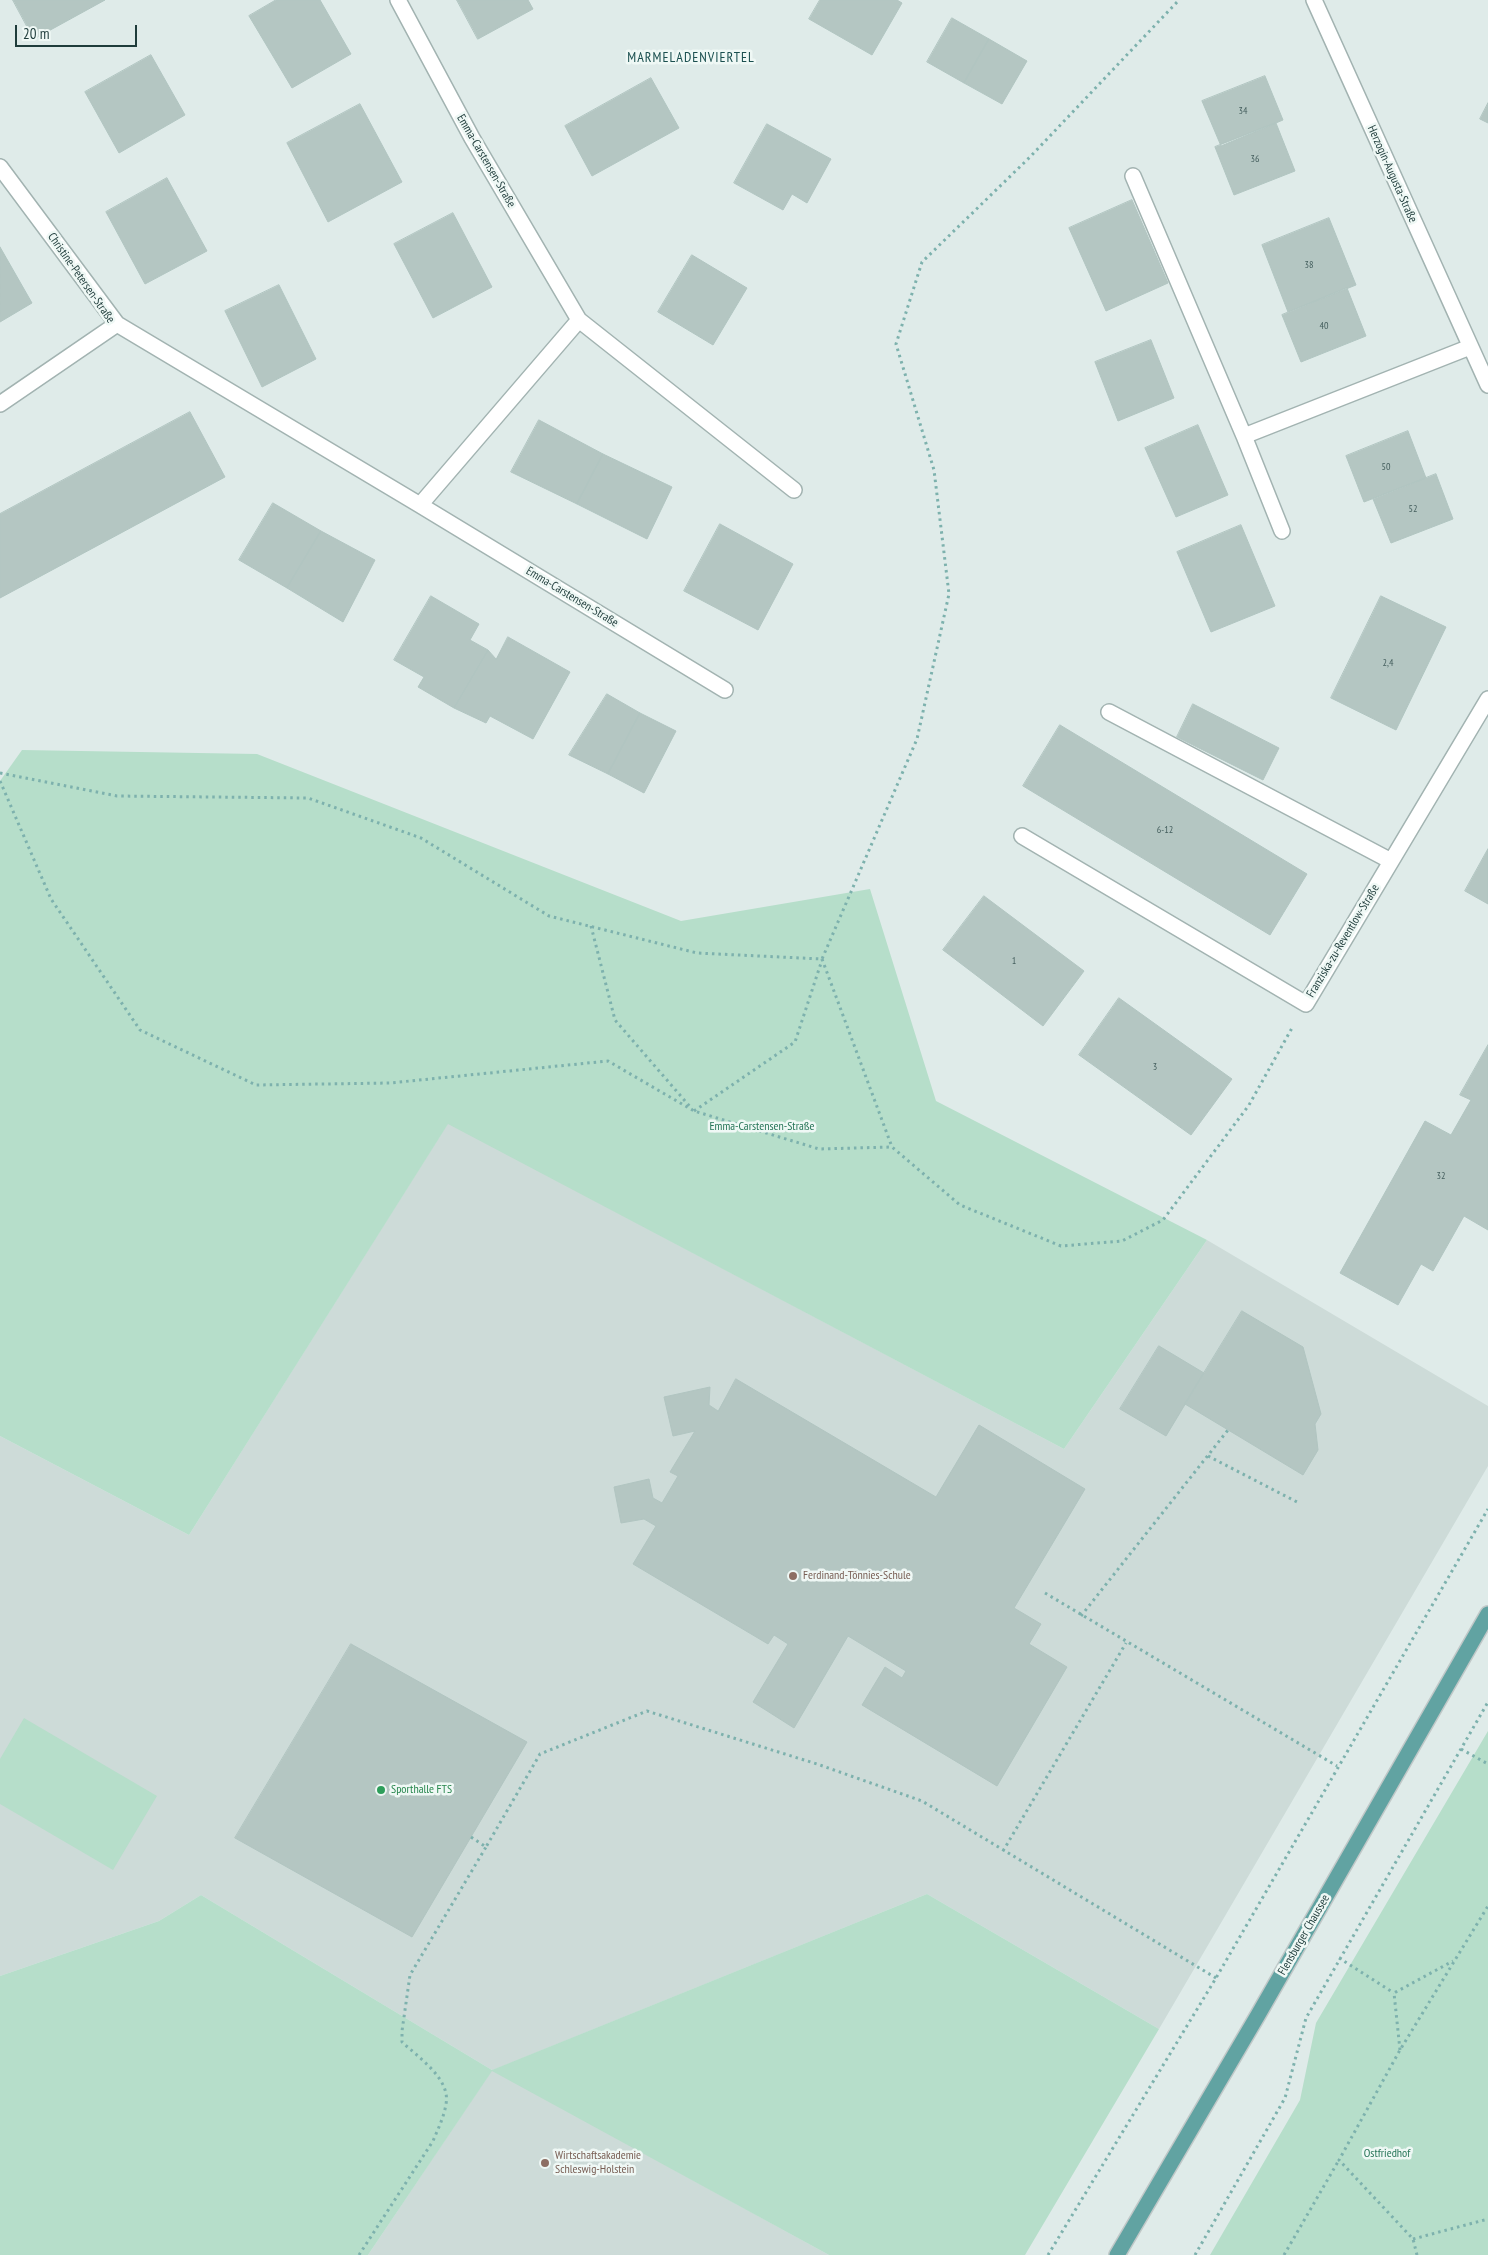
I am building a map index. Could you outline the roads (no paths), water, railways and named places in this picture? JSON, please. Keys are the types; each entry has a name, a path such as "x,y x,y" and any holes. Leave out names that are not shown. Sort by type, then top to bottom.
{"main road":[{"name":"Flensburger Chaussee","path":"1117,2255 1258,2015 1488,1614"}],"street":[{"name":"Emma-Carstensen-Straße","path":"398,0 472,138 579,320 794,490"},
{"name":"Herzogin-Augusta-Straße","path":"1314,0 1488,385"},
{"name":"Christine-Petersen-Straße","path":"0,167 117,324 0,404"},
{"path":"1133,176 1244,436 1282,531"},
{"path":"420,504 579,320"},
{"name":"Emma-Carstensen-Straße","path":"117,324 420,504 725,690"},
{"path":"1244,436 1470,347"},
{"name":"Franziska-zu-Reventlow-Straße","path":"1022,836 1306,1004 1488,699"},
{"path":"1109,712 1391,861"}],"place":[{"name":"Ferdinand-Tönnies-Schule","path":"793,1576"},
{"name":"Sporthalle FTS","path":"381,1790"},
{"name":"Wirtschaftsakademie Schleswig-Holstein","path":"545,2163"}],"district":[{"name":"MARMELADENVIERTEL","path":"691,58"}],"park label":[{"name":"Ostfriedhof","path":"1387,2154"}]}
